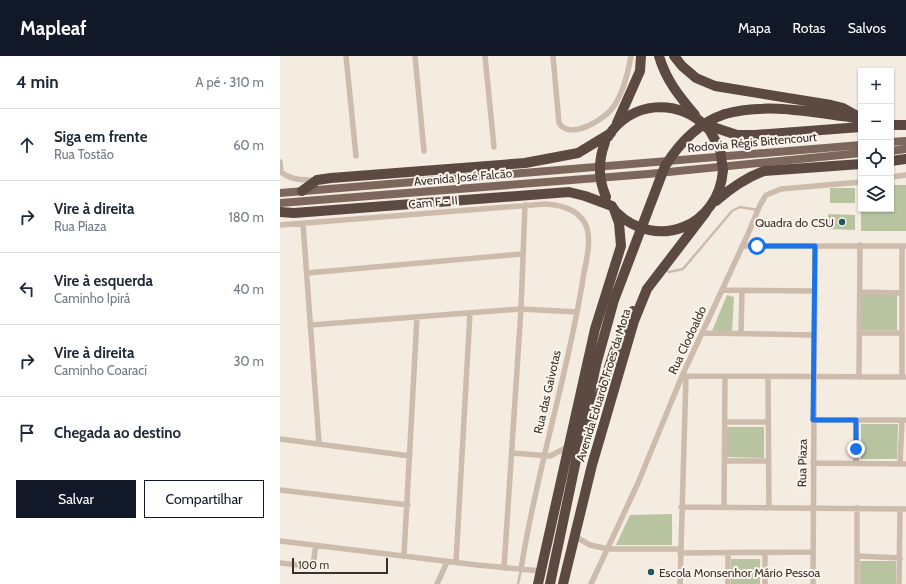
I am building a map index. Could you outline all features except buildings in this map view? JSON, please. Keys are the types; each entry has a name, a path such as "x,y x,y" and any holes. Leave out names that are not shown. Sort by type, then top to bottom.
{"highway":[{"name":"Avenida Eduardo Froes da Mota","path":"538,584 595,329 621,246 619,223 602,186 599,170 601,153 640,71 641,56"},
{"name":"Avenida Eduardo Froes da Mota","path":"563,584 592,465 634,321 647,289 708,209 721,183 722,158 720,148 704,125 671,85 659,56"},
{"path":"674,56 682,66 696,78 714,86 830,105 843,108 858,116"},
{"name":"Avenida Eduardo Froes da Mota","path":"613,130 633,113 656,107 679,109 704,125"},
{"path":"550,584 596,365 614,300 658,182 678,147 690,134 704,124 735,111 775,108 858,118"},
{"path":"894,124 906,125"},
{"path":"704,125 737,135 754,136 858,127"},
{"path":"302,191 317,180 525,163 578,153 613,130"},
{"path":"894,160 906,158"},
{"path":"708,209 733,186 750,176 764,172 858,164"},
{"path":"280,212 301,213 569,192 585,196 613,208"},
{"name":"Avenida Eduardo Froes da Mota","path":"613,208 631,224 642,228 659,231 674,230 687,226 708,209"},
{"path":"571,486 614,352 629,318 647,289"}],"main road":[{"path":"894,142 906,141"},
{"name":"Rodovia Régis Bittencourt","path":"644,163 858,145"},
{"path":"894,151 906,149"},
{"name":"Rodovia Régis Bittencourt","path":"648,174 858,153"},
{"name":"Avenida José Falcão","path":"280,193 644,163"},
{"name":"Avenida José Falcão","path":"280,203 648,174"}],"street":[{"path":"346,56 356,156"},
{"path":"415,56 424,151"},
{"path":"485,56 494,147"},
{"path":"554,56 559,123 564,129 572,131 592,124 613,108 628,75 631,56"},
{"path":"280,162 281,174 285,176 296,179 317,180"},
{"path":"894,177 906,175"},
{"name":"Rua Clodoaldo","path":"591,584 647,462 702,333 766,195 781,189 858,182"},
{"path":"504,568 521,309 525,205"},
{"name":"Cam F - II","path":"280,225 525,205 560,205 566,207 584,221"},
{"name":"Rua das Gaivotas","path":"521,569 543,457 577,312 588,249 588,235 584,221"},
{"path":"303,224 319,443"},
{"path":"859,377 860,245"},
{"path":"680,584 684,376 904,377 901,333 904,246 742,246"},
{"name":"Rua Piaza","path":"813,584 812,508 815,246"},
{"path":"307,273 522,254"},
{"path":"723,290 814,290"},
{"path":"741,333 742,291"},
{"path":"860,292 902,293"},
{"path":"310,325 521,309 577,312"},
{"path":"456,562 470,312"},
{"path":"404,555 418,317"},
{"path":"702,333 814,335"},
{"path":"859,333 901,333"},
{"path":"768,376 769,508"},
{"path":"724,508 726,461 725,377"},
{"path":"813,420 904,420 903,464 813,463"},
{"path":"856,420 856,463"},
{"path":"726,422 768,422"},
{"path":"280,439 410,456"},
{"path":"512,452 543,457 553,456 568,447"},
{"path":"726,461 769,461"},
{"path":"280,490 408,505"},
{"path":"681,507 903,509 900,584"},
{"path":"857,508 857,584"},
{"path":"574,536 590,545 608,549 728,553 813,552"},
{"path":"280,541 404,555 447,562 541,571"},
{"path":"280,563 308,566 314,565 316,545"},
{"path":"728,553 728,584"},
{"path":"765,553 765,584"},
{"path":"857,556 900,558"},
{"path":"437,584 447,562"}],"lane":[{"path":"662,268 669,272 683,269 732,211 740,207 758,210"},
{"path":"518,584 521,569"}],"green space":[{"path":"894,185 906,185 906,231 861,231 861,212 894,212"},
{"name":"Quadra do CSU","path":"830,188 855,188 855,203 830,203"},
{"name":"Quadra do CSU","path":"828,214 855,215 855,230 828,229"},
{"path":"727,295 734,297 732,331 712,331"},
{"path":"861,295 897,295 897,330 861,330"},
{"path":"861,424 898,424 897,459 861,459"},
{"path":"727,427 764,427 764,458 727,457"},
{"path":"672,514 672,545 616,545 630,515"},
{"path":"731,559 760,559 760,584 731,584"},
{"path":"860,561 896,561 896,584 860,584"}],"place":[{"name":"Quadra do CSU","path":"842,222"},
{"name":"Escola Monsenhor Mário Pessoa","path":"651,572"}],"route":[{"path":"757,246 815,246 813,420 856,420 856,449"}]}
